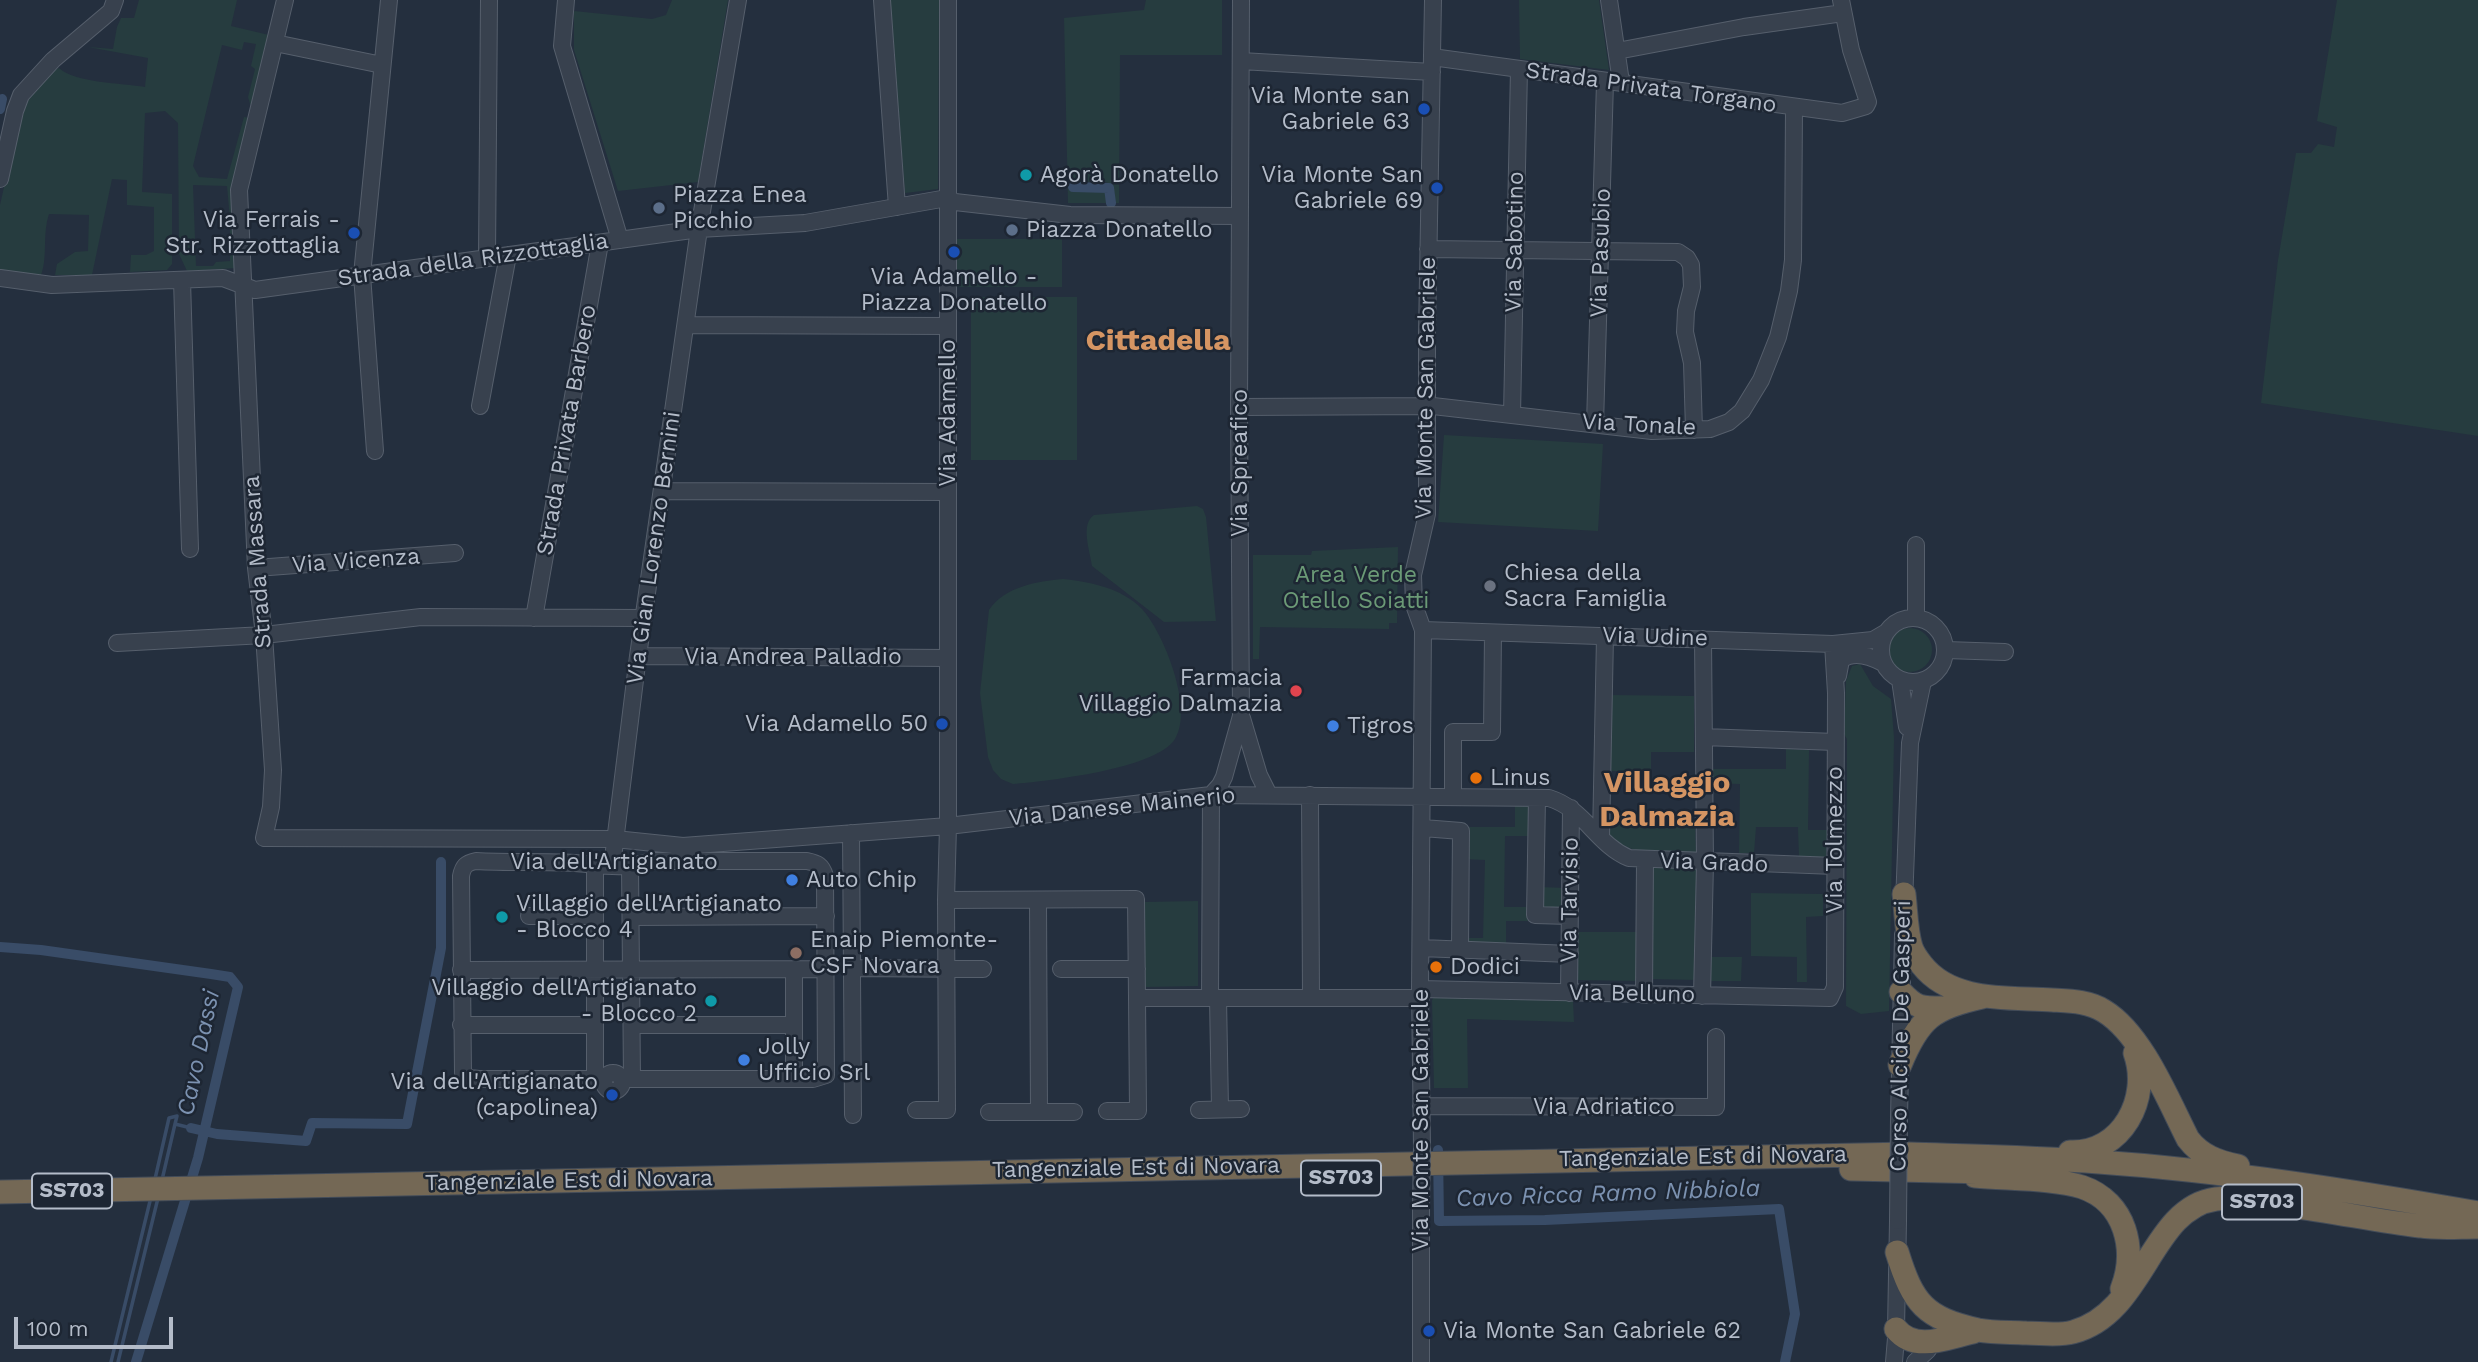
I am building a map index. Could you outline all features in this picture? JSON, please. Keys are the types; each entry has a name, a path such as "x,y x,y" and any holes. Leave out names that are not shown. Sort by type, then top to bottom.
{"highway":[{"name":"SS703","path":"1904,894 1911,948 1928,971 1948,986 1985,996 2077,1002 2094,1006 2113,1018 2147,1059 2188,1139 2205,1155 2246,1168 2413,1192 2478,1212"},
{"name":"SS703","path":"1901,992 1912,1004 1924,1008 1942,1008 1985,996"},
{"name":"SS703","path":"1900,1065 1918,1030 1930,1016 1942,1008"},
{"name":"SS703","path":"1909,1162 1970,1148 2081,1152 2104,1143 2123,1128 2138,1099 2140,1072 2128,1034"},
{"name":"SS703","path":"1909,1162 2074,1185 2098,1195 2118,1214 2130,1251 2128,1273 2120,1293 2100,1320"},
{"name":"Tangenziale Est di Novara","path":"1909,1162 2181,1184 2337,1204 2478,1227"},
{"name":"Tangenziale Est di Novara","path":"0,1208 201,1196 1799,1169 1909,1162 2100,1162 2289,1182 2478,1212"},
{"name":"Tangenziale Est di Novara","path":"0,1190 161,1197"},
{"name":"SS703","path":"1897,1252 1906,1282 1920,1302 1947,1322 1983,1331 2061,1334 2074,1332 2100,1320 2116,1308 2182,1215 2213,1199 2238,1199 2422,1227 2478,1227"},
{"name":"SS703","path":"1896,1334 1927,1342 1983,1331"}],"street":[{"path":"0,179 21,95 53,60 111,11 115,0"},
{"name":"Strada Massara","path":"264,838 271,807 272,770 264,635 256,568 239,190 285,0"},
{"path":"375,451 362,275 388,0"},
{"path":"487,258 489,0"},
{"path":"566,0 562,46 620,240"},
{"name":"Via Gian Lorenzo Bernini","path":"612,866 643,618 699,229 738,0"},
{"path":"882,0 897,207"},
{"name":"Via Adamello","path":"916,1110 947,1110 948,0"},
{"name":"Via Spreafico","path":"1211,794 1224,777 1241,716 1241,0"},
{"name":"Via Monte San Gabriele","path":"1421,1362 1423,630 1415,605 1413,575 1427,514 1433,0"},
{"name":"Via Pasubio","path":"1595,424 1602,251 1617,51 1609,0"},
{"path":"1617,51 1842,7"},
{"name":"Strada Privata Torgano","path":"1241,61 1432,64 1519,69 1842,113 1866,106 1868,102 1853,57 1842,7"},
{"path":"275,43 382,65"},
{"name":"Via Sabotino","path":"1512,415 1519,69"},
{"name":"Via Tonale","path":"1239,407 1427,407 1652,431 1710,429 1729,422 1742,411 1761,380 1778,337 1789,291 1793,260 1794,108"},
{"path":"947,198 955,202 1070,215 1240,216"},
{"name":"Strada della Rizzottaglia","path":"0,278 52,285 223,278 255,290 699,229 805,223 947,198"},
{"name":"Strada Privata Barbero","path":"534,618 600,243"},
{"path":"1428,249 1678,252 1687,258 1691,265 1692,287 1686,311 1685,332 1692,363 1694,430"},
{"path":"480,406 508,255"},
{"path":"182,280 190,549"},
{"path":"686,325 947,326"},
{"path":"663,491 947,492"},
{"path":"1916,545 1916,617"},
{"name":"Via Vicenza","path":"256,568 455,553"},
{"path":"117,643 264,635 422,617 643,618"},
{"path":"1916,617 1934,625 1944,640 1946,650 1939,670 1932,677 1915,682 1900,680 1887,670 1880,653 1885,633 1898,621 1916,617"},
{"name":"Via Udine","path":"1423,630 1833,643 1873,640 1885,633"},
{"path":"1453,796 1453,732 1492,732 1493,633"},
{"path":"1601,838 1605,636"},
{"path":"1702,996 1705,863 1703,639"},
{"name":"Via Tolmezzo","path":"1833,643 1836,693 1835,986"},
{"path":"1946,650 2005,652"},
{"name":"Via Tolmezzo","path":"1836,693 1839,664 1844,657 1862,655 1883,663"},
{"name":"Via Andrea Palladio","path":"638,656 947,658"},
{"name":"Corso Alcide De Gasperi","path":"1900,680 1910,743"},
{"name":"Corso Alcide De Gasperi","path":"1894,1362 1901,992 1910,743 1923,681"},
{"name":"Via Spreafico","path":"1241,716 1259,775 1269,794"},
{"path":"1704,737 1835,742"},
{"path":"1211,794 1214,998 1220,1109"},
{"name":"Via Danese Mainerio","path":"264,838 615,839 683,846 947,826 1211,794 1549,798 1571,808"},
{"path":"1310,794 1311,998"},
{"path":"1538,798 1535,915 1570,916"},
{"name":"Via Grado","path":"1571,808 1614,852 1629,859 1835,866"},
{"name":"Via Tarvisio","path":"1569,993 1571,808"},
{"path":"1423,828 1461,831 1460,949"},
{"path":"850,833 853,1115"},
{"name":"Via dell'Artigianato","path":"651,861 807,861 823,868 826,916 825,1075 813,1079 613,1079 470,1078 463,1073 463,867 468,863 577,863 612,866 630,866 651,861"},
{"path":"1644,861 1644,995"},
{"path":"595,866 595,1025 613,1079"},
{"path":"613,1079 632,1025 630,866"},
{"path":"946,900 1136,900 1138,1111 1107,1111"},
{"path":"1038,901 1039,1112"},
{"path":"529,916 595,916"},
{"path":"631,917 826,916"},
{"path":"1421,948 1570,954"},
{"path":"852,968 983,969"},
{"path":"794,969 794,1079"},
{"path":"461,970 826,969"},
{"path":"1061,969 1137,969"},
{"name":"Via Belluno","path":"1137,998 1569,993 1822,999 1830,998 1835,986"},
{"path":"461,1025 595,1025"},
{"path":"632,1025 794,1025"},
{"name":"Via Adriatico","path":"1421,1106 1716,1107 1716,1037"},
{"path":"1199,1110 1241,1109"},
{"path":"989,1112 1074,1112"},
{"path":"1915,1362 1928,1350"}],"green space":[{"path":"139,0 237,0 231,26 269,35 254,104 250,104 248,97 255,69 251,66 256,44 244,42 242,50 222,45 193,166 199,177 227,179 244,117 250,118 235,219 230,220 227,186 193,185 196,266 213,266 216,262 230,261 230,230 235,230 237,268 187,271 179,254 178,123 165,111 145,113 142,192 172,194 172,264 167,270 130,272 131,255 146,255 154,251 154,207 127,205 127,180 112,179 92,275 55,275 57,264 75,252 88,251 89,215 49,214 41,275 0,271 0,205 24,98 45,75 59,68 87,80 145,87 148,58 88,47 113,49 121,18 134,18"},
{"path":"672,0 728,0 698,182 618,191 574,50 574,11 652,19 666,15"},
{"path":"890,0 939,0 938,189 905,193"},
{"path":"1146,0 1222,0 1222,55 1120,55 1119,203 1115,203 1111,185 1084,182 1084,191 1106,190 1108,203 1068,203 1064,18 1144,10"},
{"path":"1519,0 1599,0 1609,70 1520,59"},
{"path":"2337,0 2478,0 2478,436 2261,403 2278,260 2296,153 2311,153 2318,144 2334,147 2337,127 2317,121"},
{"path":"957,239 1062,239 1062,287 957,287"},
{"path":"971,297 1077,297 1077,460 971,460"},
{"path":"1444,435 1603,444 1598,531 1438,522"},
{"path":"1197,506 1203,509 1206,517 1216,621 1164,622 1092,566 1087,525 1094,515"},
{"name":"Area Verde Otello Soiatti","path":"1398,547 1397,623 1389,623 1389,629 1260,627 1259,659 1253,659 1253,555 1311,555 1312,551"},
{"path":"1063,579 1095,584 1115,591 1134,602 1151,620 1174,672 1181,709 1180,726 1175,739 1164,749 1125,766 1013,784 1001,779 993,770 988,757 980,693 989,610 995,602 1012,591 1043,581"},
{"path":"1910,628 1926,634 1932,650 1926,666 1910,672 1894,666 1888,650 1894,634"},
{"path":"1860,664 1873,686 1891,699 1894,738 1889,1011 1861,1014 1846,1006 1847,739 1844,734 1846,681 1852,666"},
{"path":"1610,695 1694,696 1694,752 1651,752 1651,772 1609,771"},
{"path":"1786,749 1809,750 1808,830 1827,830 1826,857 1799,857 1798,827 1756,827 1754,853 1739,853 1740,784 1710,783 1710,769 1786,769"},
{"path":"1515,806 1532,806 1531,836 1505,836 1504,907 1529,907 1528,921 1506,921 1506,948 1463,947 1463,938 1483,938 1485,860 1464,859 1464,827 1515,827"},
{"path":"1608,818 1695,820 1696,853 1649,852 1626,847 1608,833"},
{"path":"1651,866 1700,866 1698,980 1649,979"},
{"path":"1540,887 1567,888 1566,912 1539,912"},
{"path":"1751,893 1823,894 1823,916 1806,917 1807,982 1797,982 1797,957 1751,956"},
{"path":"1198,901 1198,986 1145,987 1145,902"},
{"path":"1576,932 1638,932 1637,981 1575,980"},
{"path":"1705,957 1742,957 1741,981 1705,981"},
{"path":"1435,996 1573,1001 1574,1022 1467,1019 1468,1088 1434,1088 1432,1000"}],"waterway":[{"name":"Cavo Dassi","path":"0,109 2,99"},
{"name":"Cavo Ricca Ramo Nibbiola","path":"1073,187 1109,188 1111,203"},
{"path":"191,1128 217,1134 306,1141 312,1123 407,1124 441,948 441,862"},
{"name":"Cavo Dassi","path":"0,947 41,950 230,977 238,987 198,1158 136,1362"},
{"path":"155,1179 169,1118 177,1116 175,1124 191,1128"},
{"path":"162,1180 175,1124"},
{"name":"Cavo Ricca Ramo Nibbiola","path":"1438,1150 1439,1221 1545,1220 1779,1209 1795,1314 1785,1362"},
{"path":"111,1362 151,1197"},
{"path":"118,1362 158,1198"}],"place":[{"name":"Via Monte san Gabriele 63","path":"1424,109"},
{"name":"Agorà Donatello","path":"1026,175"},
{"name":"Via Monte San Gabriele 69","path":"1437,188"},
{"name":"Piazza Enea Picchio","path":"659,208"},
{"name":"Piazza Donatello","path":"1012,230"},
{"name":"Via Ferrais - Str. Rizzottaglia","path":"354,233"},
{"name":"Via Adamello - Piazza Donatello","path":"954,252"},
{"name":"Chiesa della Sacra Famiglia","path":"1490,586"},
{"name":"Farmacia Villaggio Dalmazia","path":"1296,691"},
{"name":"Via Adamello 50","path":"942,724"},
{"name":"Tigros","path":"1333,726"},
{"name":"Linus","path":"1476,778"},
{"name":"Auto Chip","path":"792,880"},
{"name":"Villaggio dell'Artigianato - Blocco 4","path":"502,917"},
{"name":"Enaip Piemonte- CSF Novara","path":"796,953"},
{"name":"Dodici","path":"1436,967"},
{"name":"Villaggio dell'Artigianato - Blocco 2","path":"711,1001"},
{"name":"Jolly Ufficio Srl","path":"744,1060"},
{"name":"Via dell'Artigianato (capolinea)","path":"612,1095"},
{"name":"Via Monte San Gabriele 62","path":"1429,1331"}],"district":[{"name":"Cittadella","path":"1158,341"},
{"name":"Villaggio Dalmazia","path":"1667,800"}]}
